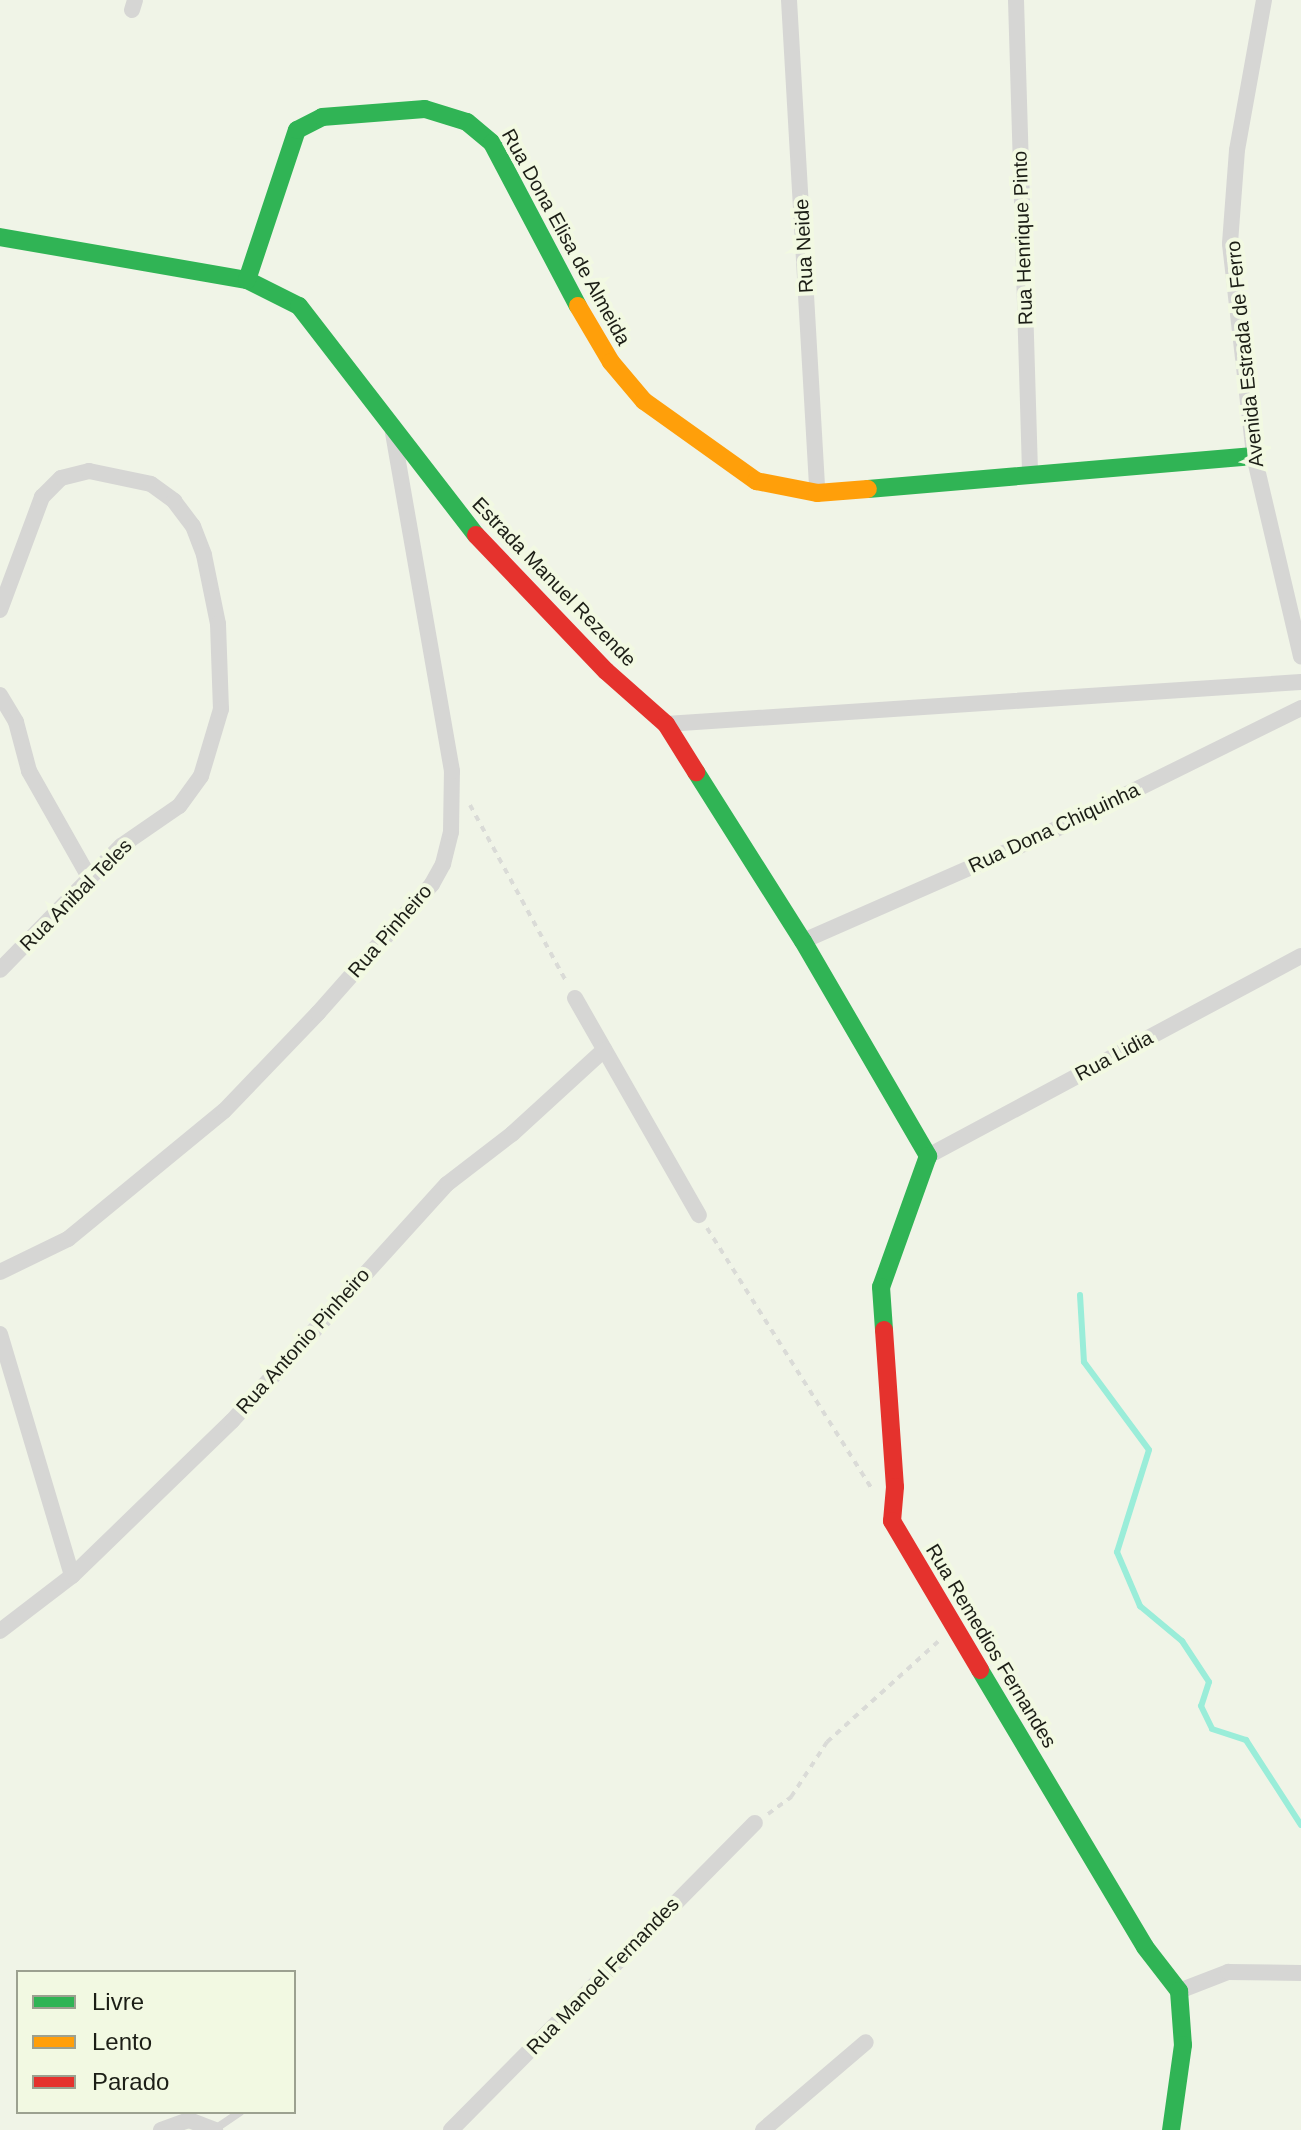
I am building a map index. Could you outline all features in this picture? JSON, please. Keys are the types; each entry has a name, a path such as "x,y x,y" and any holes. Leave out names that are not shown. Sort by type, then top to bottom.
{"street":[{"name":"Rua Neide","path":"789,0 817,493"},
{"name":"Rua Henrique Pinto","path":"1016,0 1030,475"},
{"name":"Avenida Estrada de Ferro","path":"1264,0 1237,150 1230,244 1254,456 1301,657"},
{"name":"Rua Dona Elisa de Almeida","path":"247,280 290,140 305,123 425,109 449,114 492,143 584,317 611,362 644,401 733,469 756,481 817,493 1254,456"},
{"name":"Estrada Manuel Rezende","path":"0,237 247,280 278,293 315,323 459,517 606,671 666,724 803,941 928,1156"},
{"name":"Rua Pinheiro","path":"0,1272 68,1239 120,1201 224,1111 318,1013 432,884 451,832 452,771 393,432"},
{"name":"Rua Anibal Teles","path":"0,610 42,497 61,478 89,471 151,484 174,501 193,526 204,555 221,667 221,709 201,776 179,806 121,846 0,970"},
{"path":"666,724 1301,682"},
{"path":"0,695 16,722 29,771 90,879"},
{"name":"Rua Dona Chiquinha","path":"803,941 1040,837 1301,708"},
{"name":"Rua Lidia","path":"928,1156 1301,956"},
{"path":"575,998 699,1215"},
{"name":"Rua Antonio Pinheiro","path":"0,1631 72,1576 232,1421 447,1184 512,1134 604,1050"},
{"path":"892,1521 895,1487 879,1325 881,1287 928,1156"},
{"path":"0,1334 72,1576"},
{"name":"Rua Remedios Fernandes","path":"892,1521 1145,1947 1179,1991"},
{"name":"Rua Manoel Fernandes","path":"451,2130 755,1823"},
{"path":"1171,2130 1183,2045 1179,1991 1228,1972 1301,1973"},
{"path":"763,2130 866,2042"},
{"path":"161,2130 182,2120 215,2129"}],"lane":[{"path":"215,2129 237,2114"}],"path":[{"path":"452,771 575,998"},
{"path":"699,1215 892,1521"},
{"path":"755,1823 791,1797 827,1742 910,1662 958,1628"}],"waterway":[{"path":"1080,1295 1084,1362 1149,1450 1117,1552 1140,1606 1182,1641 1209,1682 1201,1706 1212,1729 1246,1740 1301,1825"}],"traffic: fast":[{"path":"247,280 297,130 322,117 425,109 467,122 492,143 578,306"},
{"path":"0,237 247,280 299,306 476,535"},
{"path":"868,489 1254,456"},
{"path":"696,772 803,941 928,1156 881,1287 884,1330"},
{"path":"980,1670 1145,1947 1179,1991 1183,2045 1171,2130"}],"traffic: slow":[{"path":"578,306 611,362 644,401 756,481 817,493 868,489"}],"traffic: jam":[{"path":"476,535 606,671 666,724 696,772"},
{"path":"884,1330 895,1487 892,1521 980,1670"}]}
